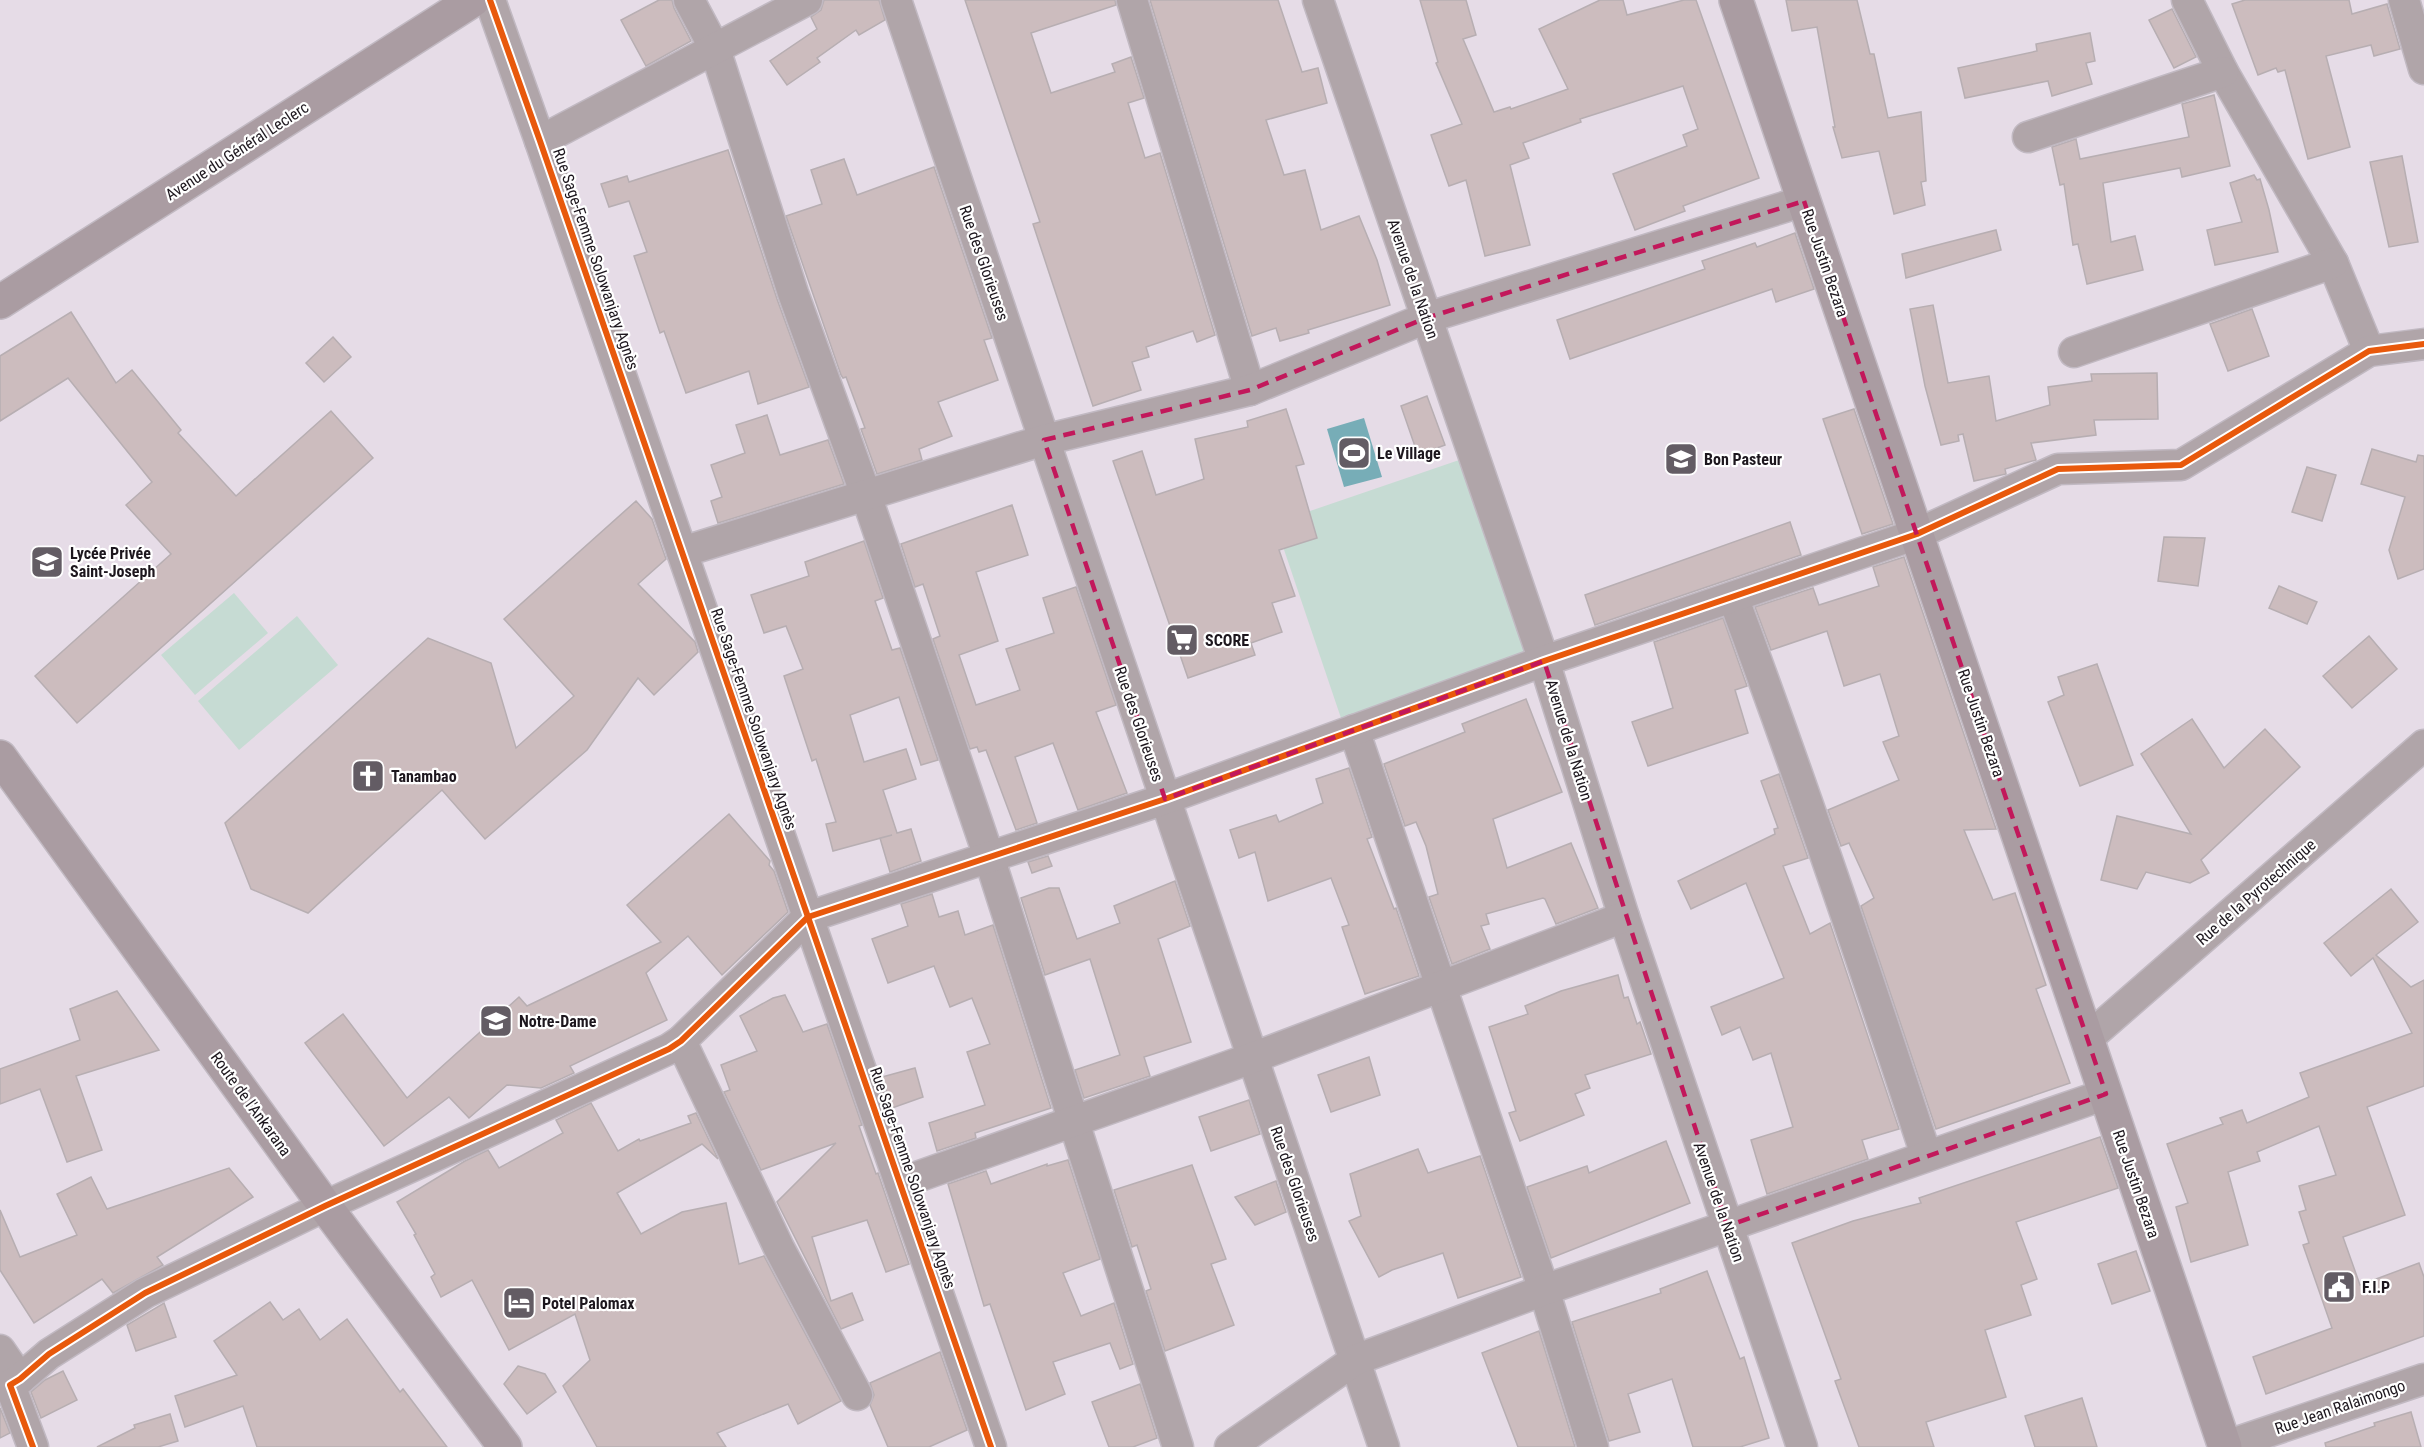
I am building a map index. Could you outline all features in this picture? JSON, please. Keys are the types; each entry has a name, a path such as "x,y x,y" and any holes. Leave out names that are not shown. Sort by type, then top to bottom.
{"main road":[{"name":"Avenue du Général Leclerc","path":"0,302 473,0"},
{"name":"Rue Justin Bezara","path":"1736,0 2224,1447"},
{"name":"Route de l'Ankarana","path":"0,757 325,1206 505,1447"}],"street":[{"name":"Rue Sage-Femme Solowanjary Agnès","path":"490,0 991,1447"},
{"path":"688,0 715,49 794,293 866,495 989,857 1178,1447"},
{"path":"540,141 807,0"},
{"name":"Rue des Glorieuses","path":"896,0 1384,1447"},
{"path":"1132,0 1250,390"},
{"name":"Avenue de la Nation","path":"1318,0 1544,662 1624,917 1802,1447"},
{"path":"2187,0 2223,72 2332,263 2370,351"},
{"path":"2404,0 2424,69"},
{"path":"2028,137 2223,72"},
{"path":"682,552 1044,440 1250,390 1426,318 1804,201"},
{"path":"2073,352 2332,263"},
{"path":"33,1447 10,1385 49,1354 145,1293 325,1206 669,1049 681,1041 808,917 1165,799 1544,662 1917,534 2058,469 2181,465 2370,351 2424,344"},
{"path":"1733,597 1780,723 1853,933 1926,1155"},
{"path":"1354,730 1544,1290 1593,1447"},
{"name":"Rue de la Pyrotechnique","path":"2087,1039 2424,746"},
{"path":"900,1183 1252,1058 1624,917"},
{"path":"681,1041 779,1248 857,1395"},
{"path":"1230,1447 1355,1360 1544,1290 2106,1094"},
{"path":"0,1350 20,1379"},
{"name":"Rue Jean Ralaimongo","path":"2224,1447 2424,1379"}],"highlighted area":[{"path":"1804,201 2106,1094 1727,1226 1544,661 1165,799 1044,440 1250,390 1426,318"}],"green space":[{"path":"1465,458 1533,658 1343,724 1275,523"},
{"path":"234,593 268,633 195,695 161,655"},
{"path":"297,616 338,665 239,750 198,701"}],"water":[{"name":"Le Village","path":"1364,418 1382,477 1344,487 1327,429"}],"building":[{"path":"659,0 672,0 691,41 646,66 621,20"},
{"path":"824,0 879,0 885,20 859,35 856,30 817,58 820,62 787,85 770,61 817,29 811,17 821,10"},
{"path":"965,0 1115,0 1116,5 1031,33 1051,93 1115,72 1112,64 1131,57 1144,98 1128,103 1145,158 1160,153 1215,335 1197,342 1193,331 1146,347 1149,357 1132,362 1141,390 1093,406 1033,224 1040,222"},
{"path":"1150,0 1278,0 1302,72 1318,68 1327,103 1266,120 1284,175 1305,170 1321,230 1359,216 1377,260 1390,305 1280,341 1276,328 1252,336"},
{"path":"1420,0 1466,0 1476,35 1463,39 1494,112 1510,107 1511,109 1568,89 1539,29 1600,0 1623,0 1627,15 1684,0 1696,0 1759,178 1683,206 1685,211 1635,230 1613,174 1687,146 1683,135 1698,129 1683,86 1580,119 1581,122 1523,143 1529,158 1510,165 1530,245 1485,256 1466,180 1449,186 1431,135 1462,124 1436,63 1438,62"},
{"path":"1786,0 1857,0 1870,54 1874,54 1888,118 1921,112 1926,181 1921,182 1925,205 1894,214 1879,151 1842,158 1833,127 1835,127 1817,27 1792,31"},
{"path":"2245,0 2349,0 2352,14 2387,4 2400,49 2374,56 2371,45 2326,56 2350,147 2308,159 2285,70 2278,72 2276,68 2258,75 2232,4"},
{"path":"2172,9 2196,57 2174,68 2149,20"},
{"path":"2090,33 2095,61 2086,63 2092,84 2052,96 2048,81 1965,98 1958,68 2037,51 2036,44"},
{"path":"2214,95 2230,166 2182,177 2180,168 2103,183 2111,242 2135,236 2143,270 2087,284 2078,244 2073,245 2064,184 2060,185 2052,147 2076,139 2080,159 2189,137 2182,104"},
{"path":"728,150 777,299 809,387 758,404 749,371 686,393 664,331 660,333 634,256 647,252 629,201 609,207 601,184 627,176 629,182"},
{"path":"2402,156 2418,242 2389,247 2370,162"},
{"path":"844,159 857,195 934,167 992,338 984,340 998,380 938,402 952,436 919,449 922,460 877,474 861,429 865,428 846,377 843,378 841,375 786,216 822,204 811,170"},
{"path":"2254,175 2257,180 2260,179 2278,252 2215,265 2207,230 2242,222 2230,183"},
{"path":"1996,230 2001,250 1906,278 1902,254"},
{"path":"1795,233 1814,289 1776,302 1772,289 1570,359 1557,320 1705,269 1702,261 1755,243 1757,247"},
{"path":"1933,305 1948,383 1989,376 1996,421 2050,405 2048,387 2092,381 2091,374 2157,373 2158,419 2094,420 2096,435 2031,443 2036,460 2005,469 2006,474 1974,481 1963,434 1958,435 1959,441 1941,445 1925,386 1910,309"},
{"path":"2252,309 2269,356 2228,371 2210,324"},
{"path":"71,312 116,383 132,370 181,430 178,433 236,496 331,411 373,458 77,723 35,676 171,554 126,505 152,482 68,378 0,421 0,356"},
{"path":"333,337 351,357 324,382 306,363"},
{"path":"1427,396 1445,445 1418,455 1401,406"},
{"path":"1286,409 1304,464 1296,466 1317,538 1279,550 1295,596 1272,603 1282,632 1251,643 1255,655 1188,678 1113,461 1142,451 1156,495 1204,479 1195,439 1248,427 1247,421"},
{"path":"1854,409 1893,524 1862,534 1823,419"},
{"path":"767,415 780,455 828,440 844,484 718,523 711,501 722,497 711,465 745,453 736,425"},
{"path":"2372,449 2416,462 2418,455 2424,456 2424,569 2398,579 2389,550 2405,497 2361,484"},
{"path":"2307,467 2336,475 2322,521 2292,512"},
{"path":"636,501 652,519 666,559 638,584 695,642 698,652 654,695 638,678 587,750 485,839 442,790 308,913 251,889 225,823 428,638 491,663 516,748 574,696 504,619"},
{"path":"1012,505 1028,555 976,572 998,641 959,655 976,705 1020,690 1006,649 1054,633 1043,598 1076,587 1116,705 1096,712 1127,793 1078,810 1053,743 1015,757 1037,823 1016,830 986,750 979,752 977,747 970,749 933,639 940,636 923,584 915,587 901,544"},
{"path":"1790,522 1801,555 1595,625 1585,595"},
{"path":"2164,537 2205,538 2198,586 2158,581"},
{"path":"864,541 883,598 875,601 892,650 900,648 938,760 921,765 899,697 850,715 864,762 906,749 916,779 883,790 897,833 911,829 921,861 890,872 880,838 833,851 826,824 836,822 816,759 812,761 784,676 803,669 786,626 764,633 751,595 809,576 805,562"},
{"path":"1904,557 1996,829 1964,830 1993,900 2015,893 2046,985 2036,989 2070,1083 1936,1129 1861,906 1874,898 1849,843 1841,846 1828,810 1899,780 1883,742 1899,736 1880,674 1844,686 1827,631 1771,650 1755,607 1813,588 1819,605 1879,586 1873,567"},
{"path":"2279,586 2317,602 2307,624 2269,608"},
{"path":"1723,618 1747,686 1735,690 1748,733 1648,766 1632,722 1673,708 1654,642"},
{"path":"2369,636 2397,669 2352,708 2323,676"},
{"path":"2097,664 2133,765 2080,786 2048,702 2064,695 2058,677"},
{"path":"1526,699 1562,792 1493,819 1507,868 1571,843 1598,908 1556,924 1543,898 1486,914 1489,924 1481,926 1490,949 1452,964 1429,897 1438,894 1426,846 1416,822 1405,826 1384,764 1465,732 1462,724"},
{"path":"2192,719 2224,768 2265,729 2300,767 2201,860 2209,873 2190,883 2146,872 2137,889 2101,880 2117,816 2191,834 2141,754"},
{"path":"1349,768 1372,837 1367,839 1394,909 1396,908 1419,976 1365,994 1342,927 1349,925 1331,878 1268,901 1255,852 1239,858 1230,830 1276,815 1279,822 1323,803 1316,779"},
{"path":"1779,774 1808,858 1783,866 1810,934 1830,923 1899,1129 1862,1140 1868,1159 1767,1194 1751,1140 1793,1127 1771,1053 1753,1060 1740,1027 1722,1035 1711,1007 1784,978 1746,883 1691,909 1678,881 1775,834 1774,829 1778,828 1761,781"},
{"path":"729,814 770,861 769,865 774,871 788,912 722,975 688,936 646,973 667,1020 570,1066 574,1073 541,1088 507,1085 469,1118 449,1097 384,1146 305,1043 343,1014 407,1098 519,997 527,1006 661,942 627,905"},
{"path":"1048,856 1052,866 1032,873 1028,862"},
{"path":"1175,881 1190,926 1158,939 1191,1042 1144,1057 1150,1076 1084,1098 1075,1070 1120,1055 1090,959 1045,975 1021,898 1049,888 1059,888 1077,939 1120,923 1114,906"},
{"path":"2391,889 2418,922 2376,955 2411,987 2424,980 2424,1086 2367,1107 2405,1215 2343,1237 2360,1285 2419,1263 2424,1277 2424,1336 2266,1394 2253,1357 2332,1328 2303,1245 2309,1243 2299,1212 2306,1210 2299,1186 2336,1175 2319,1126 2257,1152 2260,1161 2228,1172 2248,1245 2191,1262 2176,1207 2188,1203 2167,1144 2223,1124 2220,1118 2242,1110 2247,1123 2309,1097 2300,1073 2412,1033 2373,958 2351,976 2324,943"},
{"path":"932,894 939,917 958,911 965,935 993,925 1051,1108 975,1133 976,1138 937,1151 929,1123 985,1105 967,1052 990,1044 972,998 950,1007 934,966 888,983 872,939 908,926 901,904"},
{"path":"1618,975 1624,998 1628,997 1651,1054 1585,1075 1590,1088 1575,1094 1584,1115 1520,1141 1509,1113 1516,1111 1489,1027 1528,1014 1525,1006 1561,991"},
{"path":"117,991 159,1050 76,1076 102,1150 67,1162 40,1089 0,1104 0,1069 80,1040 70,1009"},
{"path":"785,995 803,1032 827,1024 862,1125 859,1126 876,1174 878,1173 909,1264 886,1272 867,1220 812,1237 831,1301 852,1293 863,1320 841,1329 777,1202 836,1143 761,1170 724,1092 730,1090 721,1065 757,1051 740,1016 773,998"},
{"path":"1369,1057 1380,1095 1331,1112 1318,1075"},
{"path":"915,1068 923,1097 892,1108 882,1077"},
{"path":"1249,1100 1260,1134 1211,1151 1199,1117"},
{"path":"591,1103 618,1151 639,1139 640,1141 691,1123 688,1116 696,1113 718,1159 702,1144 617,1193 641,1234 682,1212 726,1203 739,1264 764,1256 841,1401 798,1424 788,1404 717,1433 726,1447 597,1447 563,1386 590,1360 575,1314 509,1350 472,1280 441,1297 431,1277 435,1274 414,1235 416,1234 397,1202 465,1161 488,1150 499,1168 563,1133 556,1120"},
{"path":"2100,1137 2118,1188 2016,1222 2037,1279 2021,1285 2031,1315 1985,1330 2006,1397 1926,1422 1934,1447 1859,1447 1835,1381 1841,1379 1792,1243 1853,1221 1921,1203 1919,1198"},
{"path":"1666,1141 1690,1203 1551,1258 1527,1187 1587,1166 1589,1173"},
{"path":"1418,1149 1428,1173 1480,1156 1521,1277 1458,1298 1443,1253 1392,1270 1379,1277 1349,1221 1361,1216 1350,1174"},
{"path":"1068,1160 1100,1259 1063,1273 1081,1316 1114,1303 1133,1364 1120,1369 1110,1343 1053,1362 1065,1394 1026,1410 990,1304 984,1306 948,1184 986,1171 991,1184 1047,1164 1047,1166"},
{"path":"1192,1165 1226,1259 1211,1264 1234,1325 1165,1351 1146,1291 1151,1289 1137,1245 1132,1247 1114,1190"},
{"path":"229,1168 253,1197 157,1257 163,1265 113,1293 102,1279 34,1323 0,1270 0,1210 20,1257 77,1235 57,1194 91,1177 107,1209"},
{"path":"1276,1181 1286,1212 1255,1225 1235,1197"},
{"path":"2136,1251 2150,1291 2112,1304 2098,1264"},
{"path":"1707,1271 1740,1359 1744,1357 1769,1438 1740,1447 1693,1447 1672,1379 1628,1394 1640,1432 1609,1441 1572,1322 1661,1293 1660,1289"},
{"path":"270,1302 283,1320 299,1309 320,1340 347,1319 400,1392 403,1389 447,1447 257,1447 243,1406 185,1427 175,1396 237,1375 214,1341"},
{"path":"164,1303 176,1337 136,1351 127,1325"},
{"path":"1539,1331 1575,1447 1518,1447 1482,1353"},
{"path":"940,1352 967,1430 929,1447 888,1447 870,1405 874,1395 870,1383"},
{"path":"518,1366 545,1374 556,1392 527,1414 504,1384"},
{"path":"63,1371 77,1400 41,1418 31,1392 45,1380"},
{"path":"1140,1384 1157,1438 1133,1447 1109,1447 1092,1402"},
{"path":"2082,1398 2097,1447 2035,1447 2025,1416"},
{"path":"0,1408 10,1433 0,1438"},
{"path":"2411,1412 2421,1447 2326,1447 2325,1443 2375,1426 2374,1423"},
{"path":"170,1414 178,1441 158,1447 97,1447 135,1428 134,1425"}],"cycle path":[{"path":"490,0 991,1447"},
{"path":"33,1447 10,1385 49,1354 145,1293 325,1206 669,1049 681,1041 808,917 1165,799 1544,661 1917,534 2058,469 2181,465 2369,351 2424,344"}],"place":[{"name":"Le Village","path":"1354,453"},
{"name":"Bon Pasteur","path":"1681,459"},
{"name":"Lycée Privée Saint-Joseph","path":"47,562"},
{"name":"SCORE","path":"1182,640"},
{"name":"Tanambao","path":"368,776"},
{"name":"Notre-Dame","path":"496,1021"},
{"name":"F.I.P","path":"2339,1287"},
{"name":"Potel Palomax","path":"519,1303"}]}
